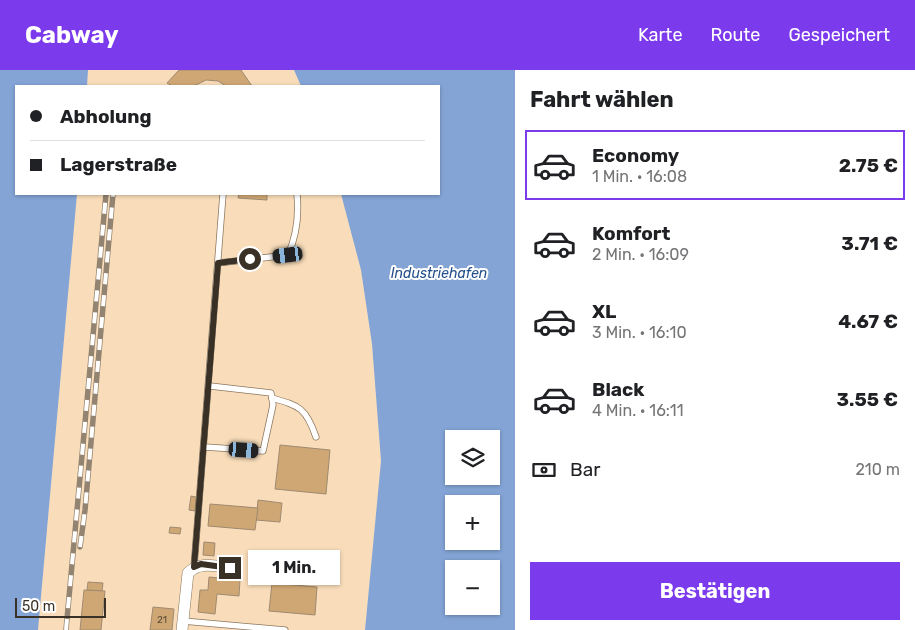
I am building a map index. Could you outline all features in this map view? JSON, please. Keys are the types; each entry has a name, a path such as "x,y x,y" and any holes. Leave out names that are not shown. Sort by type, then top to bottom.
{"street":[{"path":"183,625 188,573 194,567 201,564 230,568"}],"lane":[{"path":"194,567 210,386 223,195"},
{"path":"218,263 288,255 293,244 299,216 297,195"},
{"path":"205,447 263,451 273,405 271,393 210,386"},
{"path":"272,398 298,406 306,414 316,437"},
{"path":"183,625 286,630"}],"shaded area":[{"path":"88,70 294,70 301,85 87,85"},
{"path":"77,195 341,195 361,270 372,344 381,461 365,630 38,630"}],"water":[{"path":"0,70 88,70 87,85 15,85 15,195 77,195 38,630 0,630"},
{"name":"Industriehafen","path":"294,70 515,70 515,630 365,630 381,461 372,344 361,270 341,195 440,195 440,85 301,85"}],"building":[{"path":"179,70 241,70 251,85 224,85 218,81 206,80 196,85 170,85 167,83"},
{"path":"239,195 267,195 267,200 238,198"},
{"path":"280,445 330,450 326,494 275,489"},
{"path":"191,496 196,497 195,511 189,510"},
{"path":"258,500 282,503 280,522 256,520"},
{"path":"210,504 258,508 255,530 208,526"},
{"path":"170,527 181,528 180,534 169,533"},
{"path":"204,542 215,543 214,556 203,555"},
{"path":"209,577 240,580 239,596 217,594 215,614 198,612 200,590 208,590"},
{"path":"88,582 103,583 102,591 87,590"},
{"path":"272,583 317,587 315,615 269,611"},
{"path":"84,590 105,591 101,630 80,630"},
{"path":"153,607 174,609 172,630 150,630"}],"railway":[{"path":"66,630 106,195"},
{"path":"80,547 85,510 113,195"}],"route":[{"path":"230,568 201,564 194,567 210,386 218,263 250,259"}]}
